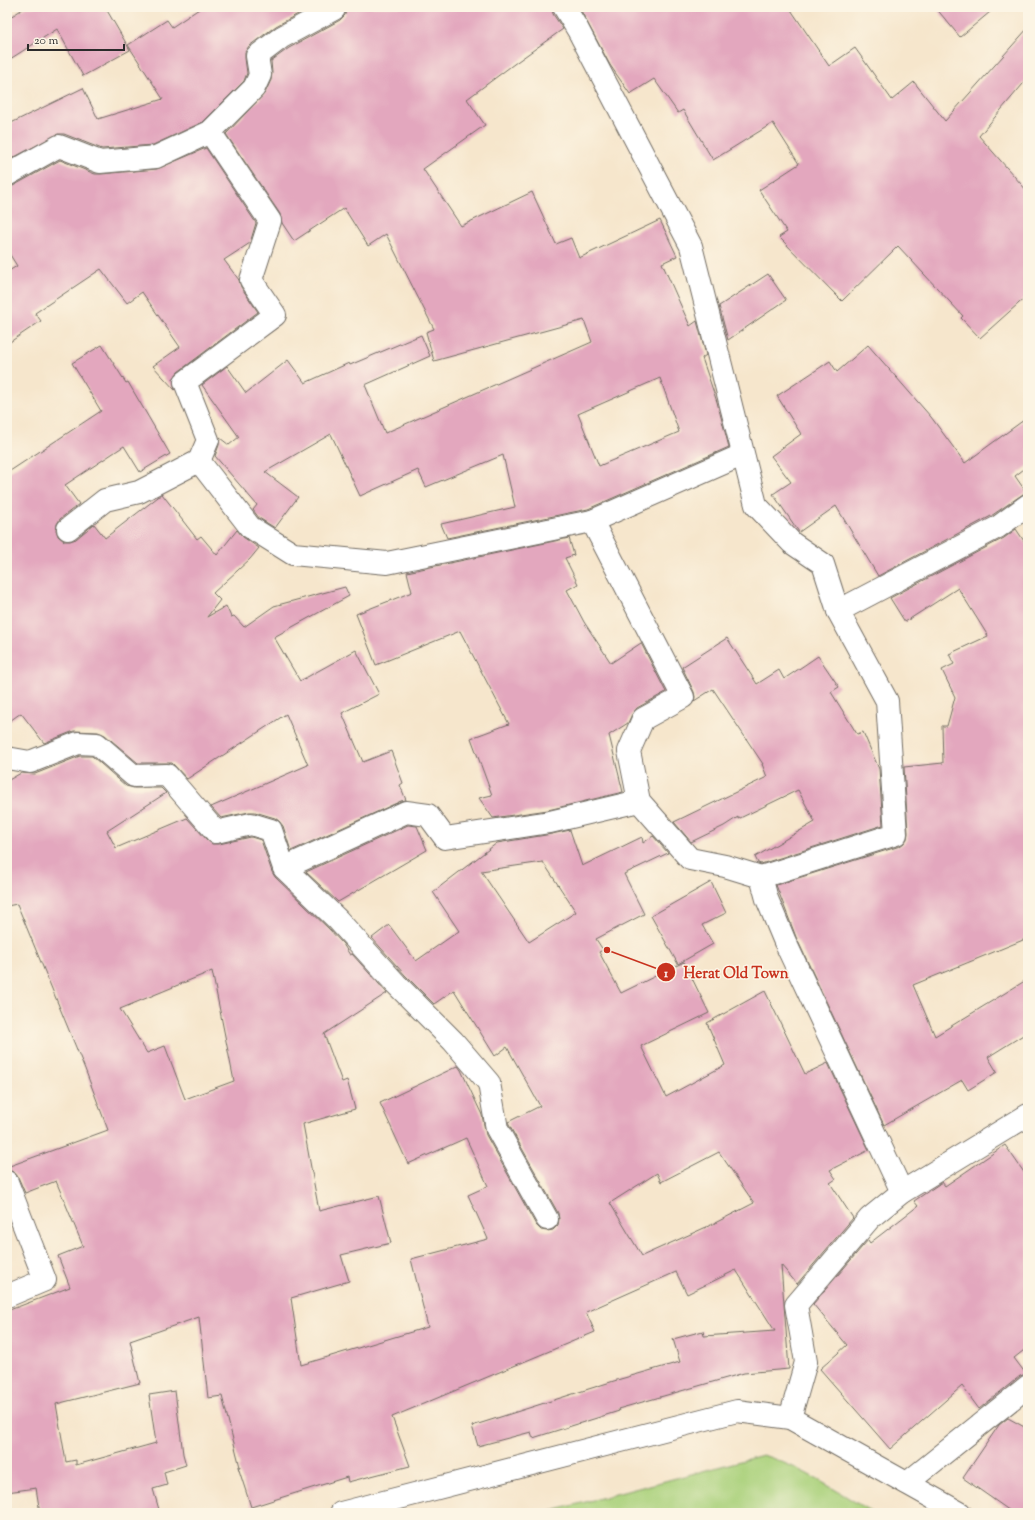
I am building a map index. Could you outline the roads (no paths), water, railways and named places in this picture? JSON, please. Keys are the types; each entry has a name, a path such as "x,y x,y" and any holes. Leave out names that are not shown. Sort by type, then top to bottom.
{"street":[{"path":"7,175 59,146 100,162 156,157 210,132 254,88 260,75 257,56 282,37 334,9 334,7"},
{"path":"564,7 578,30 691,246 742,455 756,505 792,544 822,564 838,611 887,701 896,834 761,877 726,866 690,859 639,801 629,751 643,719 683,697 592,522"},
{"path":"68,529 105,500 139,492 199,461 208,440 185,382 275,315 251,280 270,221 210,132"},
{"path":"199,461 250,527 293,554 387,563 592,522 742,455"},
{"path":"838,611 998,527 1028,505"},
{"path":"7,758 30,762 78,743 97,744 134,776 167,775 216,832 251,824 271,830 284,868 338,920 396,984 453,1041 489,1083 497,1129 547,1219"},
{"path":"284,868 406,812 428,815 445,838 550,822 639,801"},
{"path":"761,877 767,899 785,942 902,1192"},
{"path":"790,1418 806,1362 796,1305 870,1218 902,1192 1028,1115"},
{"path":"7,1182 45,1280 7,1296"},
{"path":"907,1483 1028,1386"},
{"path":"341,1513 737,1411 790,1418 960,1513"}],"place":[{"name":"Herat Old Town","path":"607,950"}]}
